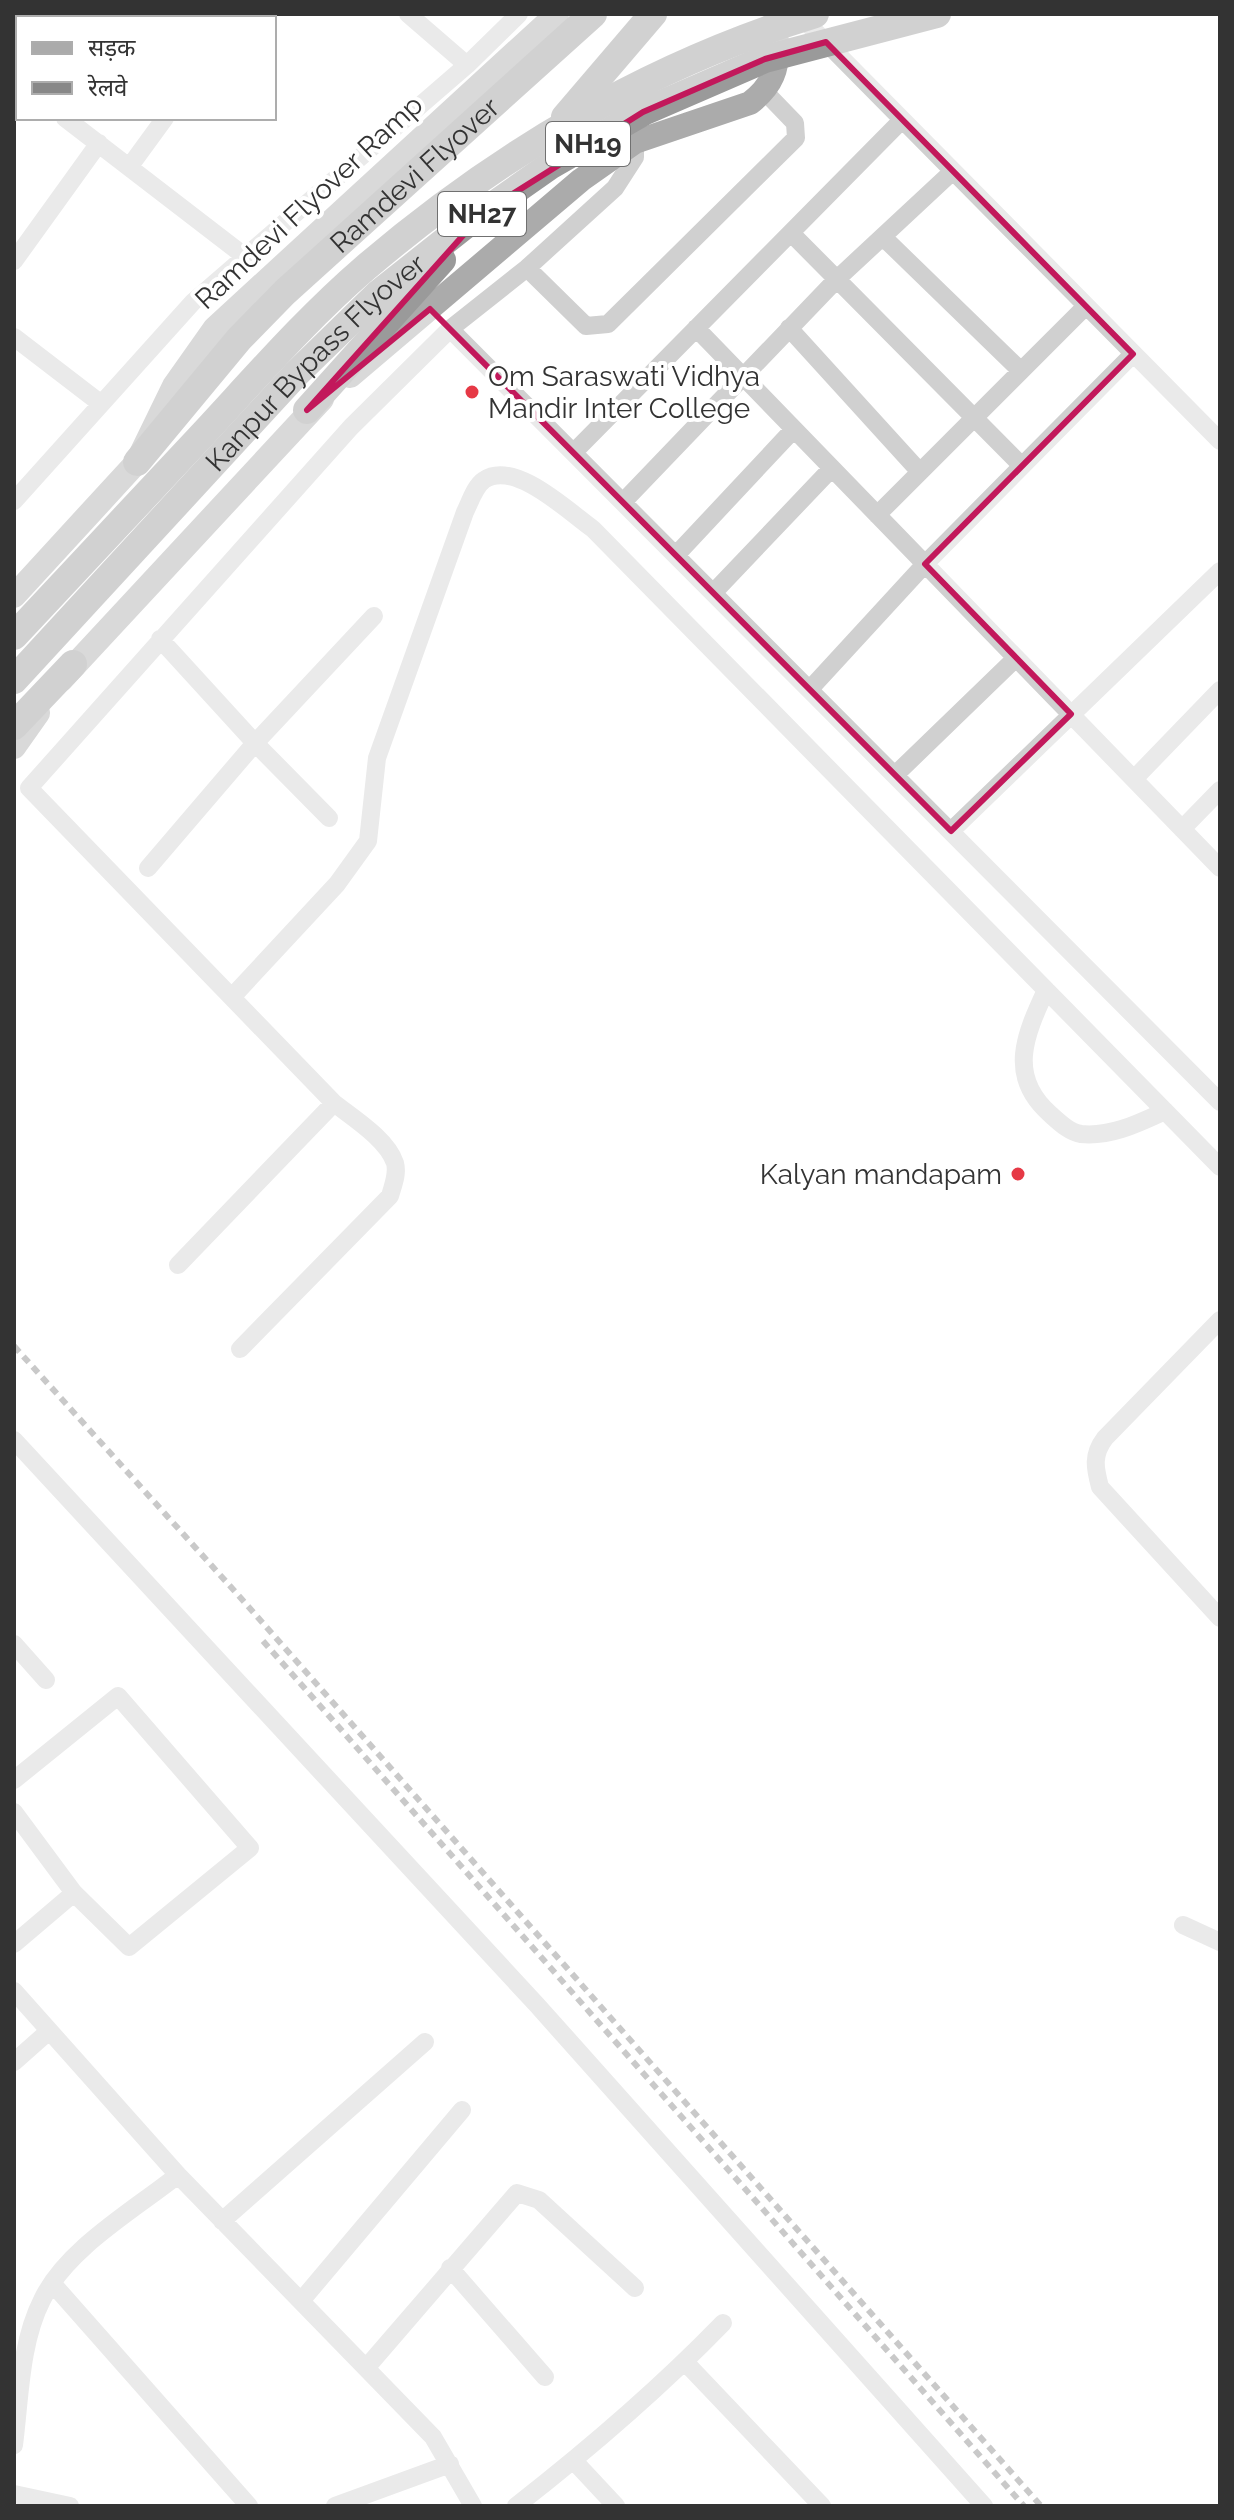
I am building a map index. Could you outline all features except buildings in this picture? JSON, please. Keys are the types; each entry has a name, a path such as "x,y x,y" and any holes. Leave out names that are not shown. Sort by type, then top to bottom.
{"highway":[{"name":"Ramdevi Flyover","path":"227,334 375,209 593,14"},
{"name":"NH27","path":"307,410 653,14"},
{"name":"Kanpur Bypass Flyover","path":"14,680 285,366 364,269 452,200 533,143 633,85 752,33 815,14"},
{"name":"Kanpur Bypass Flyover","path":"14,636 285,366 464,226 551,165 643,112 765,59 937,14"},
{"name":"NH27","path":"137,462 227,334"},
{"name":"NH27","path":"14,726 73,664"}],"main road":[{"name":"Ramdevi Flyover Ramp","path":"227,334 557,14"},
{"path":"307,410 581,180 635,142 750,103 765,92 775,76 775,14"},
{"name":"NH27","path":"73,664 307,410"},
{"name":"NH27","path":"14,596 137,462"},
{"path":"14,747 73,664"}],"street":[{"path":"408,14 467,65"},
{"path":"14,501 193,302 243,255 467,65 519,14"},
{"path":"798,14 1220,441"},
{"path":"527,268 586,326 608,324 796,138 795,123 765,92"},
{"path":"68,120 243,255"},
{"path":"130,166 164,120"},
{"path":"575,451 902,120"},
{"path":"240,1349 390,1196 396,1176 395,1163 384,1146 334,1103 29,788 305,475 450,329 527,268 615,188 635,157 635,142"},
{"path":"14,261 99,143"},
{"path":"624,501 837,279 953,171"},
{"path":"791,233 1022,466"},
{"path":"883,237 1021,371"},
{"path":"877,515 1086,306"},
{"path":"696,328 1220,868"},
{"path":"789,328 920,472"},
{"path":"450,329 575,451 1220,1102"},
{"path":"14,337 100,403"},
{"path":"810,689 925,564 1133,354"},
{"path":"677,554 794,429"},
{"path":"714,592 832,468"},
{"path":"232,997 337,884 368,841 377,758 465,512 481,482 492,476 507,475 528,481 593,529 1220,1167"},
{"path":"951,831 1220,571"},
{"path":"148,868 255,743 374,616"},
{"path":"160,639 329,818"},
{"path":"895,775 1016,658"},
{"path":"1134,779 1220,690"},
{"path":"1182,829 1220,790"},
{"path":"1046,990 1028,1030 1024,1054 1028,1088 1038,1102 1072,1132 1082,1134 1127,1128 1165,1111"},
{"path":"178,1265 334,1103"},
{"path":"1220,1320 1105,1438 1098,1446 1094,1464 1100,1487 1220,1618"},
{"path":"14,1440 537,2005 984,2506"},
{"path":"14,1644 46,1680"},
{"path":"14,1780 118,1696 250,1848 129,1947 74,1893 14,1812"},
{"path":"14,1944 74,1893"},
{"path":"1183,1925 1220,1942"},
{"path":"14,1991 178,2175 433,2437 473,2506"},
{"path":"14,2062 49,2031"},
{"path":"222,2221 425,2042"},
{"path":"301,2301 462,2110"},
{"path":"14,2445 28,2340 41,2300 64,2265 178,2175"},
{"path":"366,2368 517,2193 539,2200 635,2288"},
{"path":"450,2268 545,2377"},
{"path":"52,2283 249,2506"},
{"path":"516,2506 574,2461 685,2362 723,2323"},
{"path":"685,2362 822,2506"},
{"path":"574,2461 616,2506"},
{"path":"335,2506 450,2464"},
{"path":"14,2494 70,2506"}],"highlighted area":[{"path":"826,42 1133,354 925,564 1071,714 951,831 430,309 307,410 484,212 643,112 765,59"}],"railway":[{"path":"14,1346 239,1596 1041,2506"},
{"path":"263,1641 1024,2506"}],"place":[{"name":"Om Saraswati Vidhya Mandir Inter College","path":"472,392"},
{"name":"Kalyan mandapam","path":"1018,1174"}]}
